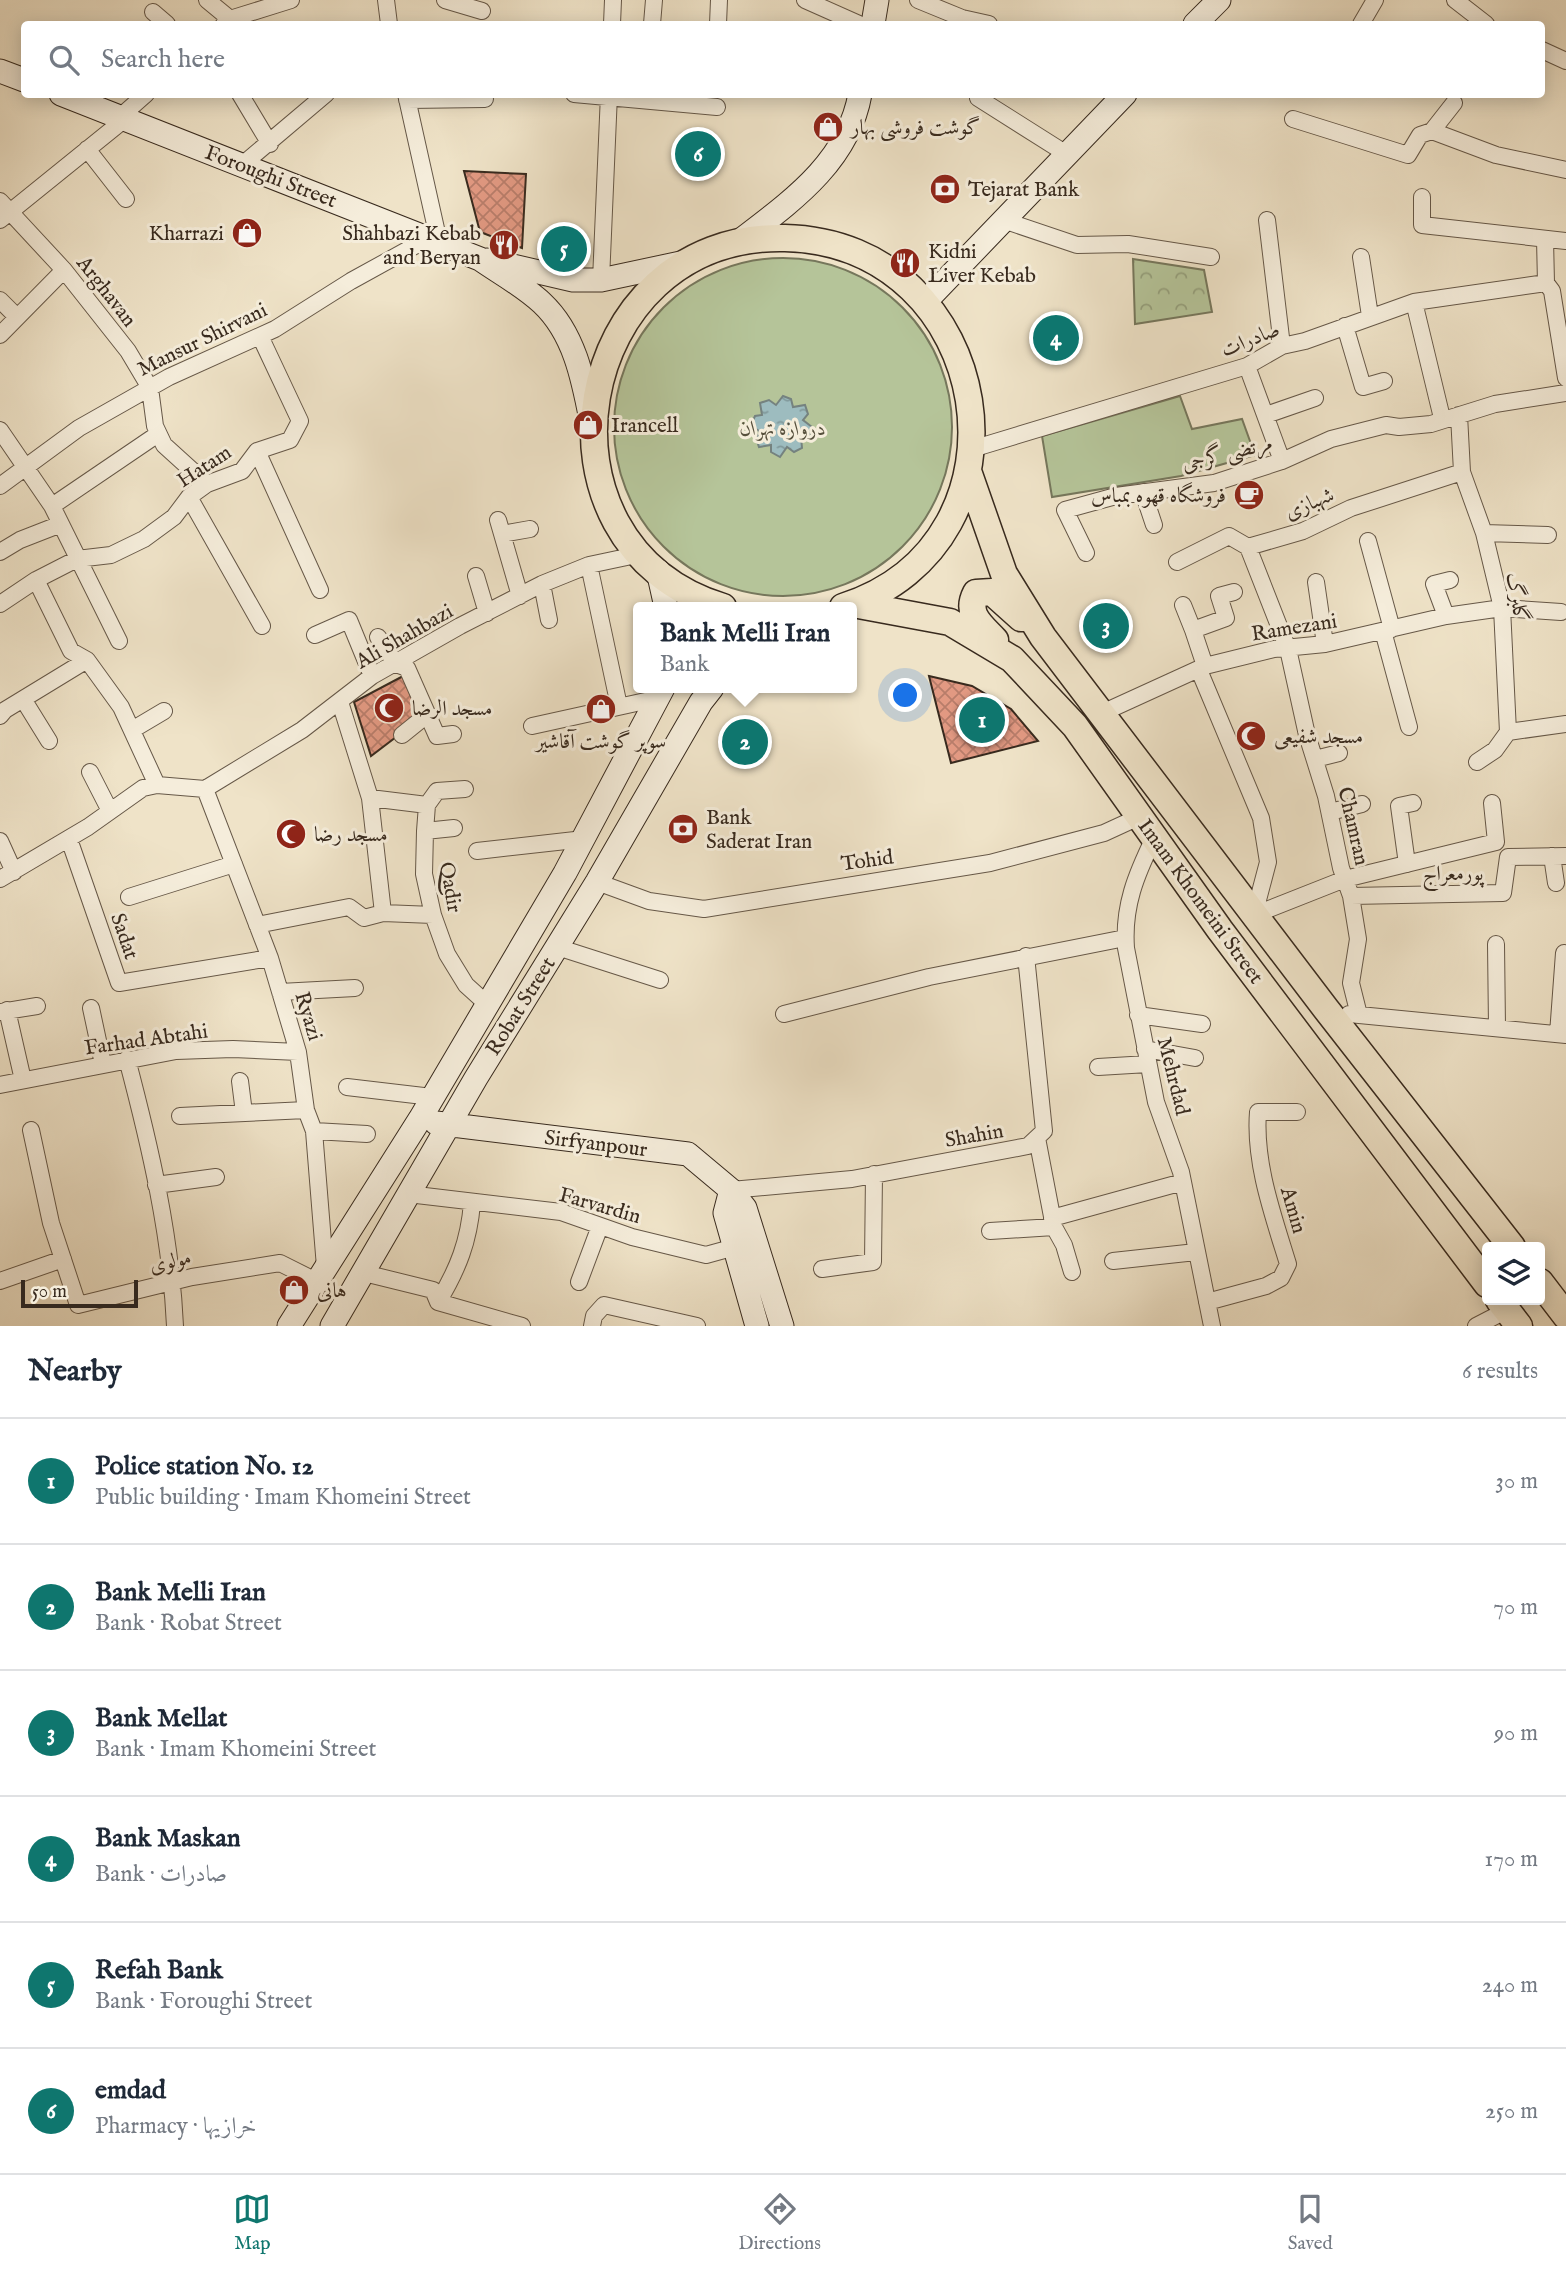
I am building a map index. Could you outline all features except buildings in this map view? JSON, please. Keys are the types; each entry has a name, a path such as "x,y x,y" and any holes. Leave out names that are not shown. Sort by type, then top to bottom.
{"main road":[{"path":"874,21 877,0"},
{"path":"1198,21 1219,0"},
{"path":"0,71 21,79"},
{"name":"Foroughi Street","path":"71,98 480,259 573,280 601,280 693,260"},
{"path":"737,243 805,190 835,156 856,117 859,98"},
{"path":"925,302 1065,153 1121,98"},
{"path":"664,602 649,563 614,516 604,495 593,449 592,426 599,377 612,343 624,323 654,287 693,260 737,243 783,238 840,247 891,271 925,302 951,339 967,381 973,426 970,460 952,514 927,552 893,582 856,602"},
{"name":"Foroughi Street","path":"480,259 536,299 563,328 582,372 592,426"},
{"path":"536,299 548,294 554,282 552,276"},
{"name":"Imam Khomeini Street","path":"970,460 1004,574 1043,637 1329,1013 1508,1242"},
{"path":"649,563 697,597 710,602"},
{"path":"1012,659 972,615 971,603 976,593 992,592 1043,637"},
{"name":"Imam Khomeini Street","path":"857,607 950,622 1012,659 1075,726 1220,930 1482,1277"},
{"name":"Robat Street","path":"289,1326 419,1119 584,839 661,693"},
{"name":"Robat Street","path":"332,1326 448,1126 708,693"},
{"name":"Sirfyanpour","path":"419,1119 448,1126 688,1154 731,1190 745,1208 782,1326"},
{"path":"731,1190 725,1213 757,1326"},
{"path":"1545,1289 1566,1316"}],"street":[{"path":"207,0 226,21"},
{"path":"230,21 291,0"},
{"path":"386,0 389,21"},
{"path":"445,0 482,11"},
{"path":"612,21 613,0"},
{"path":"652,21 654,0"},
{"path":"718,21 719,0"},
{"path":"805,0 852,21"},
{"path":"918,0 976,21"},
{"path":"1363,21 1376,0"},
{"path":"1455,0 1482,21"},
{"path":"153,12 164,21"},
{"path":"1545,51 1566,61"},
{"path":"4,211 87,149 142,98"},
{"path":"242,98 270,144"},
{"path":"242,165 322,98"},
{"path":"406,98 434,240"},
{"path":"446,98 485,99"},
{"path":"601,280 609,98"},
{"path":"629,98 717,107"},
{"path":"978,98 1065,153"},
{"path":"1293,119 1408,155 1420,135 1432,131 1454,103"},
{"path":"1432,131 1496,155 1566,170"},
{"path":"87,149 126,199"},
{"path":"1422,197 1422,225 1566,241"},
{"name":"Arghavan","path":"4,211 64,270 128,351 150,388 164,446 207,484"},
{"path":"1003,220 1077,245 1128,244 1211,257"},
{"path":"1267,220 1282,346"},
{"path":"1545,239 1546,283 1552,291 1566,378"},
{"name":"Mansur Shirvani","path":"0,486 79,428 150,388 260,336 434,240"},
{"path":"1361,257 1370,316"},
{"path":"0,335 64,270"},
{"name":"صادرات","path":"970,460 1247,366 1282,346 1305,341 1414,302 1546,283"},
{"path":"0,300 17,317"},
{"path":"1414,302 1443,418"},
{"path":"1345,326 1363,387 1384,381"},
{"name":"Hatam","path":"0,604 36,580 77,559 111,555 144,539 174,517 189,497 207,484 242,471 257,451 290,440 300,421 260,336"},
{"path":"1247,366 1282,461"},
{"name":"مرتضی گرجی","path":"1086,553 1065,510 1143,492 1214,483 1282,461 1331,439 1386,425 1399,428 1432,424 1443,418 1495,404 1566,393"},
{"path":"1266,415 1315,398"},
{"name":"گلبرگ","path":"1460,415 1462,472 1484,533 1502,608 1508,732"},
{"path":"0,430 52,506 119,641"},
{"path":"52,506 159,434"},
{"path":"257,451 320,590"},
{"name":"شهبازی","path":"1177,562 1229,536 1248,547 1303,531 1351,508 1462,472"},
{"path":"1143,492 1154,525"},
{"path":"189,497 262,626"},
{"path":"0,552 20,540 61,524"},
{"path":"520,596 500,527 530,529"},
{"path":"1484,533 1548,535"},
{"path":"1368,541 1409,727"},
{"name":"Chamran","path":"1248,547 1288,649 1351,896 1358,939 1351,983 1359,1015"},
{"name":"Ali Shahbazi","path":"205,789 302,730 372,676 541,584 589,565 649,563"},
{"path":"589,565 619,706"},
{"path":"476,576 487,613"},
{"path":"36,580 71,651 87,660 121,707 157,785"},
{"path":"1446,616 1434,584 1450,580"},
{"path":"1316,582 1325,645"},
{"path":"541,584 550,620"},
{"path":"1193,630 1226,618 1219,596 1234,592"},
{"path":"1183,605 1193,630 1202,668 1261,818 1268,862 1254,915"},
{"name":"Ramezani","path":"1102,713 1202,668 1274,649 1325,645 1446,616 1502,608 1560,612"},
{"path":"315,635 349,620 372,676"},
{"path":"378,637 396,664 407,668 437,736 453,734"},
{"path":"0,716 87,660"},
{"path":"531,726 619,706 661,693"},
{"path":"23,699 49,741"},
{"path":"340,702 370,798 383,913"},
{"path":"132,730 164,711"},
{"path":"402,735 428,714"},
{"path":"1477,762 1495,750 1508,732 1566,724"},
{"path":"1315,759 1339,753"},
{"path":"90,772 110,811"},
{"path":"0,841 7,876 69,839 143,788 157,785 205,789"},
{"name":"Ryazi","path":"205,789 270,958 298,1052 306,1110 314,1132 321,1274"},
{"path":"370,798 427,805 436,792 465,789"},
{"path":"1407,864 1399,806 1413,803"},
{"path":"1254,915 1345,879 1496,842 1492,803"},
{"path":"1330,812 1362,804"},
{"name":"Qadir","path":"427,805 424,874 433,915 447,954 466,985 487,1004"},
{"name":"Tohid","path":"597,882 649,901 704,909 990,863 1104,833 1147,827"},
{"name":"Mehrdad","path":"1147,827 1124,923 1125,938 1156,1102 1183,1182 1209,1326"},
{"path":"425,831 454,828"},
{"name":"Sadat","path":"69,839 119,983 270,958"},
{"path":"477,851 584,839"},
{"path":"1556,883 1559,856"},
{"name":"پورمعراج","path":"1351,896 1503,893 1508,857 1559,856"},
{"path":"129,897 234,864"},
{"path":"257,925 349,907 363,918 383,913 433,915"},
{"path":"784,1014 1026,956 1125,938"},
{"path":"1496,944 1497,1027"},
{"path":"557,947 660,980"},
{"path":"1329,1013 1562,1035 1564,953"},
{"path":"1026,956 1045,1131 1037,1138 1053,1223 1064,1245 1072,1272"},
{"path":"280,992 355,988"},
{"path":"23,1080 4,1011 37,1006"},
{"path":"91,1009 103,1064"},
{"path":"1138,1015 1202,1024"},
{"name":"Farhad Abtahi","path":"0,1085 176,1051 233,1049 298,1052"},
{"path":"1098,1067 1147,1056 1195,1058"},
{"path":"127,1059 156,1185 173,1281 175,1326"},
{"path":"240,1082 244,1113"},
{"path":"347,1087 432,1097"},
{"path":"180,1116 306,1110"},
{"name":"Amin","path":"1206,1301 1266,1286 1281,1278 1288,1264 1267,1194 1256,1128 1258,1112 1297,1112"},
{"name":"مولوی","path":"31,1130 51,1223 78,1305 173,1281 280,1263 321,1274"},
{"path":"314,1132 367,1134"},
{"name":"Shahin","path":"731,1190 874,1174 1028,1146 1037,1138"},
{"path":"822,1269 873,1262 874,1174"},
{"path":"156,1185 216,1177"},
{"path":"990,1231 1053,1223 1183,1182"},
{"name":"Farvardin","path":"408,1194 561,1212 600,1226 706,1255 735,1247"},
{"path":"438,1302 458,1270 466,1248 472,1203"},
{"path":"579,1282 600,1226"},
{"path":"1113,1261 1196,1252"},
{"path":"0,1281 63,1259"},
{"path":"364,1273 433,1290 438,1302 498,1322 523,1326"},
{"path":"592,1326 594,1316 604,1305 697,1326"},
{"path":"1476,1326 1508,1312"}],"green space":[{"name":"دروازه تهران","path":"783,258 832,265 863,278 890,296 914,320 932,347 945,378 952,427 945,476 932,507 914,534 890,558 863,576 832,589 783,596 734,589 703,576 676,558 652,534 634,507 621,476 614,427 621,378 634,347 652,320 676,296 703,278 734,265"},
{"path":"1133,259 1204,270 1212,312 1135,324"},
{"path":"1180,396 1192,429 1242,419 1255,455 1181,476 1052,497 1042,436"}],"water":[{"path":"783,396 791,399 793,407 805,405 808,414 803,420 812,427 809,436 801,437 802,448 794,452 787,447 780,457 771,452 771,445 759,447 756,438 760,432 751,425 755,416 762,415 760,403 769,400 776,405"}],"place":[{"name":"گوشت فروشی بهار","path":"828,127"},
{"name":"emdad","path":"698,154"},
{"name":"Tejarat Bank","path":"945,189"},
{"name":"Kharrazi","path":"247,233"},
{"name":"Shahbazi Kebab and Beryan","path":"504,245"},
{"name":"Refah Bank","path":"564,249"},
{"name":"Kidni Liver Kebab","path":"905,263"},
{"name":"Bank Maskan","path":"1056,338"},
{"name":"Irancell","path":"588,425"},
{"name":"فروشگاه قهوه بمباس","path":"1249,495"},
{"name":"Bank Mellat","path":"1106,626"},
{"name":"مسجد الرضا","path":"389,708"},
{"name":"سوپر گوشت آقاشیر","path":"601,709"},
{"name":"Police station No. 12","path":"982,720"},
{"name":"مسجد شفیعی","path":"1251,736"},
{"name":"Bank Melli Iran","path":"745,742"},
{"name":"Bank Saderat Iran","path":"683,829"},
{"name":"مسجد رضا","path":"291,834"},
{"name":"هانی","path":"294,1290"}]}
